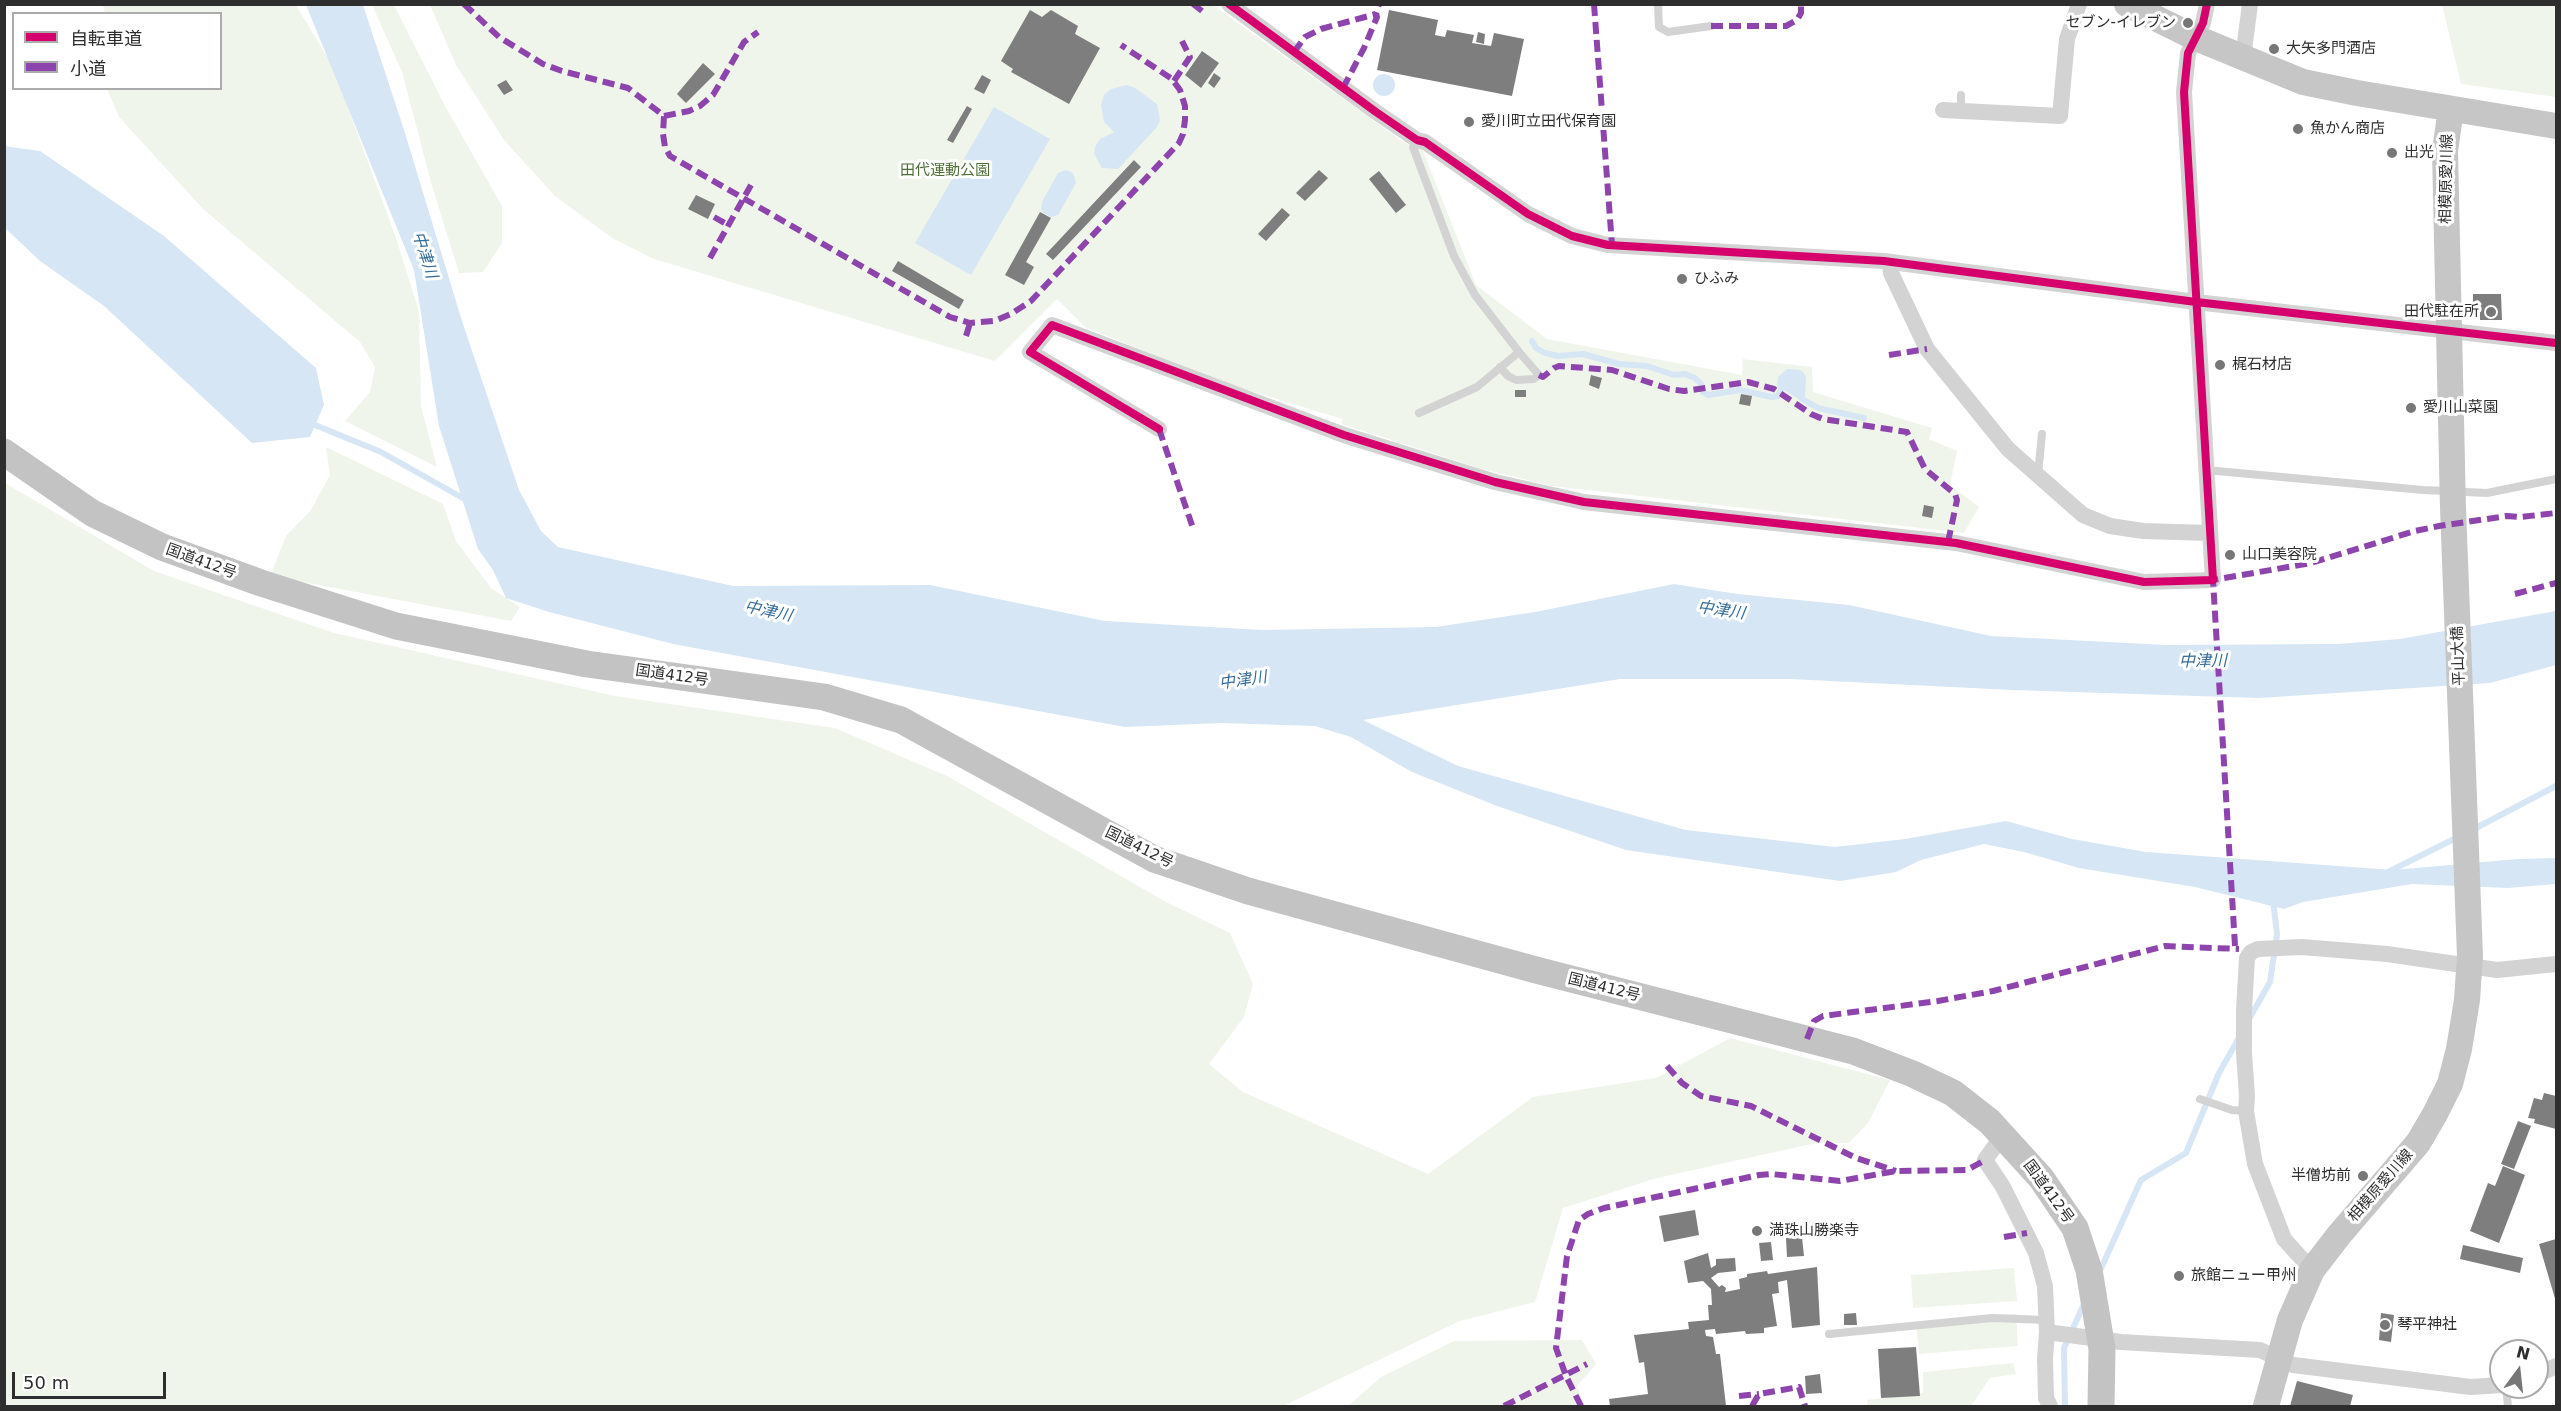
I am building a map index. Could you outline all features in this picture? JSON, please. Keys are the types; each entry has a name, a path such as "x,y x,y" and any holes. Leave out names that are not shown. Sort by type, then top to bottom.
{"highway":[{"name":"国道412号","path":"4,452 92,513 162,547 261,583 396,626 587,664 824,697 901,720 1154,859 1248,891 1444,945 1853,1051 1913,1074 1953,1093 1990,1122 2041,1178 2075,1228 2089,1270 2102,1349 2101,1395"}],"main road":[{"path":"2127,4 2196,38 2303,82 2556,126"},
{"name":"相模原愛川線","path":"2450,344 2445,151 2451,109"},
{"name":"平山大橋","path":"2450,344 2453,508 2470,961"},
{"name":"相模原愛川線","path":"2266,1407 2290,1320 2312,1270 2418,1143 2450,1084 2459,1049 2467,1000 2470,961"}],"street":[{"path":"1229,4 1417,140 1425,142 1528,214 1572,237 1608,244 1884,261 1890,264 2196,302 2450,344 2556,343"},
{"path":"1942,110 1961,103 2060,116 2067,39 2079,4"},
{"path":"1159,429 1030,352 1052,325 1344,435 1495,482 1584,502 1956,543 2144,582 2213,580 2184,92 2188,53 2203,23 2207,4"},
{"path":"2243,58 2250,4"},
{"path":"1890,264 1891,273 1927,349 2008,449 2083,515 2110,526 2143,531 2209,532"},
{"path":"2312,1270 2284,1239 2255,1164 2246,1111 2244,1053 2247,958 2251,952 2258,949 2288,947 2387,954 2470,961 2497,970 2556,964"},
{"path":"2003,1135 1986,1160 2003,1187 2036,1253 2045,1287 2049,1328 2045,1359 2046,1398 2050,1407"},
{"path":"2049,1328 2121,1342 2260,1350 2293,1365 2460,1386 2489,1385"}],"lane":[{"path":"1658,4 1659,27 1668,32 1711,26"},
{"path":"1417,140 1413,147 1454,256 1475,295 1539,375 1534,379 1516,380 1500,368"},
{"path":"1419,413 1477,387 1519,352"},
{"path":"2038,474 2042,434"},
{"path":"2206,470 2423,490 2487,493 2556,479"},
{"path":"2200,1099 2232,1110 2246,1111"},
{"path":"1829,1334 1992,1318 2049,1328"}],"green space":[{"path":"103,5 296,5 332,65 395,235 419,311 421,406 437,467 345,421 370,392 375,367 360,342 203,209 119,117 107,90 222,90 222,12 105,12"},
{"path":"372,5 394,5 445,106 502,206 502,243 483,272 459,273 432,186 402,72"},
{"name":"田代運動公園","path":"430,5 1213,5 1406,144 1421,146 1476,285 1547,339 1742,375 1743,359 1812,367 1813,392 1932,428 1929,439 1957,451 1950,485 1979,507 1964,533 1552,486 1482,469 1342,424 1342,419 1218,381 1085,327 1057,299 995,361 654,259 612,238 555,196 504,140 456,65"},
{"path":"2442,5 2556,5 2556,97 2461,84"},
{"path":"326,447 443,504 456,541 491,588 520,607 511,621 270,576 286,536 311,510 330,475"},
{"path":"5,483 154,571 334,633 615,696 835,728 949,777 1166,902 1230,933 1253,984 1244,1017 1209,1064 1243,1092 1428,1174 1533,1097 1656,1078 1730,1038 1890,1080 1868,1123 1849,1143 1816,1143 1657,1178 1563,1208 1535,1302 1460,1321 1283,1406 5,1406"},
{"path":"2014,1268 2017,1301 1913,1308 1911,1275"},
{"path":"2016,1314 2018,1346 1919,1354 1916,1322"},
{"path":"1582,1340 1596,1364 1577,1386 1585,1406 1348,1406 1381,1377 1454,1341"},
{"path":"2013,1363 2016,1374 1990,1378 1971,1406 1868,1406 1867,1400 1923,1393 1923,1372"}],"water":[{"name":"中津川","path":"306,5 363,5 462,321 519,490 541,531 558,547 733,586 930,585 1105,621 1262,630 1436,627 1535,612 1674,584 1737,594 1849,605 1991,636 2166,645 2338,644 2400,639 2556,611 2556,665 2490,683 2259,698 2012,690 1790,679 1620,679 1363,720 1458,766 1686,830 1835,847 1905,839 2006,821 2072,839 2146,852 2393,870 2556,858 2556,884 2508,888 2412,884 2303,902 2284,909 2195,887 2079,868 2024,852 1984,844 1921,860 1896,872 1840,881 1626,850 1497,806 1412,772 1351,737 1315,726 1222,723 1125,727 673,644 549,612 506,598 493,570 478,549 439,426 414,270"},
{"path":"1384,74 1392,77 1395,85 1392,93 1384,96 1376,93 1373,85 1376,77"},
{"path":"1127,85 1157,104 1160,120 1157,127 1118,169 1102,168 1094,154 1095,147 1100,139 1114,132 1104,122 1101,105 1104,95 1111,89"},
{"path":"994,107 1050,139 971,275 915,243"},
{"path":"4,146 40,151 164,236 316,368 324,405 310,437 252,443 104,306 40,261 5,228"},
{"path":"1066,170 1073,173 1076,183 1058,215 1051,217 1043,213 1042,202 1058,173"},
{"path":"1787,369 1800,370 1804,373 1805,397 1809,401 1807,404 1777,386 1778,377"}],"building":[{"path":"1030,10 1042,17 1051,10 1078,26 1075,34 1100,48 1069,104 1011,72 1013,69 1001,61"},
{"path":"1389,10 1438,20 1435,35 1445,37 1447,30 1474,35 1472,43 1491,46 1494,33 1524,39 1512,96 1377,70"},
{"path":"1478,32 1485,34 1484,44 1476,42"},
{"path":"1202,51 1219,63 1201,88 1185,75"},
{"path":"703,63 715,74 686,103 677,94"},
{"path":"1214,73 1221,78 1214,88 1208,83"},
{"path":"982,75 991,80 984,94 974,89"},
{"path":"506,80 513,90 504,95 497,85"},
{"path":"967,106 972,109 953,143 947,140"},
{"path":"1134,160 1141,167 1053,260 1046,254"},
{"path":"1319,170 1328,178 1305,201 1296,193"},
{"path":"1379,171 1406,205 1396,213 1369,179"},
{"path":"696,195 715,204 708,219 688,209"},
{"path":"1282,208 1290,215 1266,241 1258,234"},
{"path":"1040,212 1051,218 1026,262 1034,267 1024,285 1005,275"},
{"path":"898,261 964,300 959,309 892,271"},
{"name":"田代駐在所","path":"2473,294 2501,294 2502,320 2480,320 2479,304 2473,305"},
{"path":"1591,375 1602,378 1599,389 1589,385"},
{"path":"1515,390 1526,390 1526,397 1515,397"},
{"path":"1741,394 1752,396 1750,406 1739,404"},
{"path":"1924,505 1934,507 1932,518 1922,516"},
{"path":"2544,1093 2556,1096 2556,1129 2534,1123 2535,1119 2528,1118 2534,1098 2542,1100"},
{"path":"2518,1121 2531,1126 2514,1169 2501,1164"},
{"path":"2503,1166 2525,1175 2499,1243 2470,1231 2488,1183 2495,1186"},
{"path":"1695,1210 1699,1235 1664,1242 1659,1216"},
{"path":"1802,1237 1804,1256 1787,1257 1786,1238"},
{"path":"2556,1239 2556,1302 2539,1244"},
{"path":"1771,1242 1773,1260 1761,1261 1759,1243"},
{"path":"2463,1245 2523,1258 2520,1273 2460,1259"},
{"path":"1708,1253 1711,1268 1716,1265 1716,1259 1735,1258 1736,1271 1718,1273 1711,1278 1719,1287 1722,1285 1726,1288 1725,1292 1740,1289 1739,1279 1747,1277 1747,1274 1767,1271 1768,1274 1817,1267 1820,1325 1792,1328 1787,1280 1778,1282 1779,1293 1772,1294 1777,1326 1764,1328 1764,1333 1746,1334 1745,1331 1716,1334 1715,1329 1705,1330 1706,1336 1713,1337 1716,1354 1720,1354 1726,1406 1610,1406 1609,1399 1648,1394 1644,1362 1639,1363 1634,1335 1689,1329 1688,1322 1709,1320 1708,1305 1712,1305 1711,1289 1703,1281 1688,1283 1684,1261"},
{"path":"1856,1313 1857,1325 1844,1325 1844,1314"},
{"path":"2381,1313 2394,1315 2391,1342 2379,1340"},
{"path":"1916,1347 1920,1396 1881,1398 1878,1349"},
{"path":"1820,1374 1822,1393 1806,1394 1805,1376"},
{"path":"2297,1381 2353,1395 2350,1406 2290,1406"}],"waterway":[{"path":"1532,341 1536,348 1558,356 1583,354 1619,364 1647,366 1674,375 1685,374 1695,378 1701,384 1703,392 1708,395 1740,390 1772,397 1778,396 1782,387 1788,387"},
{"path":"1802,399 1818,408 1864,418"},
{"path":"309,420 315,425 381,452 468,501"},
{"path":"2472,830 2556,786"},
{"path":"2386,873 2460,836"},
{"path":"2249,1019 2270,982 2277,934 2273,900"},
{"path":"2099,1273 2141,1180 2186,1153 2219,1073 2240,1036"},
{"path":"2065,1406 2064,1348 2084,1304"}],"marked path":[{"path":"464,4 499,37 543,64 628,88 664,116 663,134 665,147 670,156 950,317 970,323 994,321 1011,314 1031,301 1179,143 1185,120 1185,106 1180,90 1172,79 1121,45"},
{"path":"1193,4 1202,11"},
{"path":"1343,88 1364,48 1377,17 1379,4"},
{"path":"1594,4 1612,245"},
{"path":"1711,26 1786,26 1797,20 1801,13 1801,4"},
{"path":"1294,52 1305,37 1321,29 1376,14"},
{"path":"664,116 689,111 700,106 713,95 744,42 758,32"},
{"path":"1174,81 1190,57 1182,41"},
{"path":"710,258 751,185"},
{"path":"714,217 728,225"},
{"path":"966,336 970,323"},
{"path":"1889,355 1927,349"},
{"path":"1539,375 1543,377 1559,366 1612,370 1669,389 1684,391 1748,382 1774,389 1811,414 1823,419 1907,432 1925,469 1955,494 1957,500 1948,542"},
{"path":"1159,429 1194,531"},
{"path":"2235,946 2213,580 2311,563 2415,531 2439,526 2507,516 2556,513"},
{"path":"2515,594 2556,583"},
{"path":"1807,1039 1814,1021 1823,1016 1938,1001 1993,991 2165,946 2239,949"},
{"path":"1667,1066 1682,1083 1701,1096 1751,1106 1856,1158 1896,1171"},
{"path":"1581,1406 1566,1376 1556,1348 1567,1256 1579,1220 1588,1214 1604,1208 1759,1175 1771,1174 1840,1181 1896,1171 1967,1170 1985,1160"},
{"path":"2004,1237 2027,1233"},
{"path":"1504,1406 1587,1364"},
{"path":"1752,1406 1759,1394 1799,1387 1805,1406"},
{"path":"1739,1396 1759,1394"}],"cycle path":[{"path":"1229,4 1417,140 1425,142 1528,214 1572,236 1608,245 1884,261 2196,302 2556,343"},
{"path":"1159,429 1030,352 1052,325 1344,435 1495,482 1584,502 1956,543 2144,582 2213,580 2184,92 2188,53 2203,23 2207,4"}],"place":[{"name":"セブン-イレブン","path":"2188,23"},
{"name":"大矢多門酒店","path":"2274,49"},
{"name":"愛川町立田代保育園","path":"1469,122"},
{"name":"魚かん商店","path":"2298,129"},
{"name":"出光","path":"2392,153"},
{"name":"ひふみ","path":"1682,279"},
{"name":"田代駐在所","path":"2491,312"},
{"name":"梶石材店","path":"2220,365"},
{"name":"愛川山菜園","path":"2411,408"},
{"name":"山口美容院","path":"2230,555"},
{"name":"半僧坊前","path":"2363,1176"},
{"name":"満珠山勝楽寺","path":"1757,1231"},
{"name":"旅館ニュー甲州","path":"2179,1276"},
{"name":"琴平神社","path":"2385,1325"}]}
